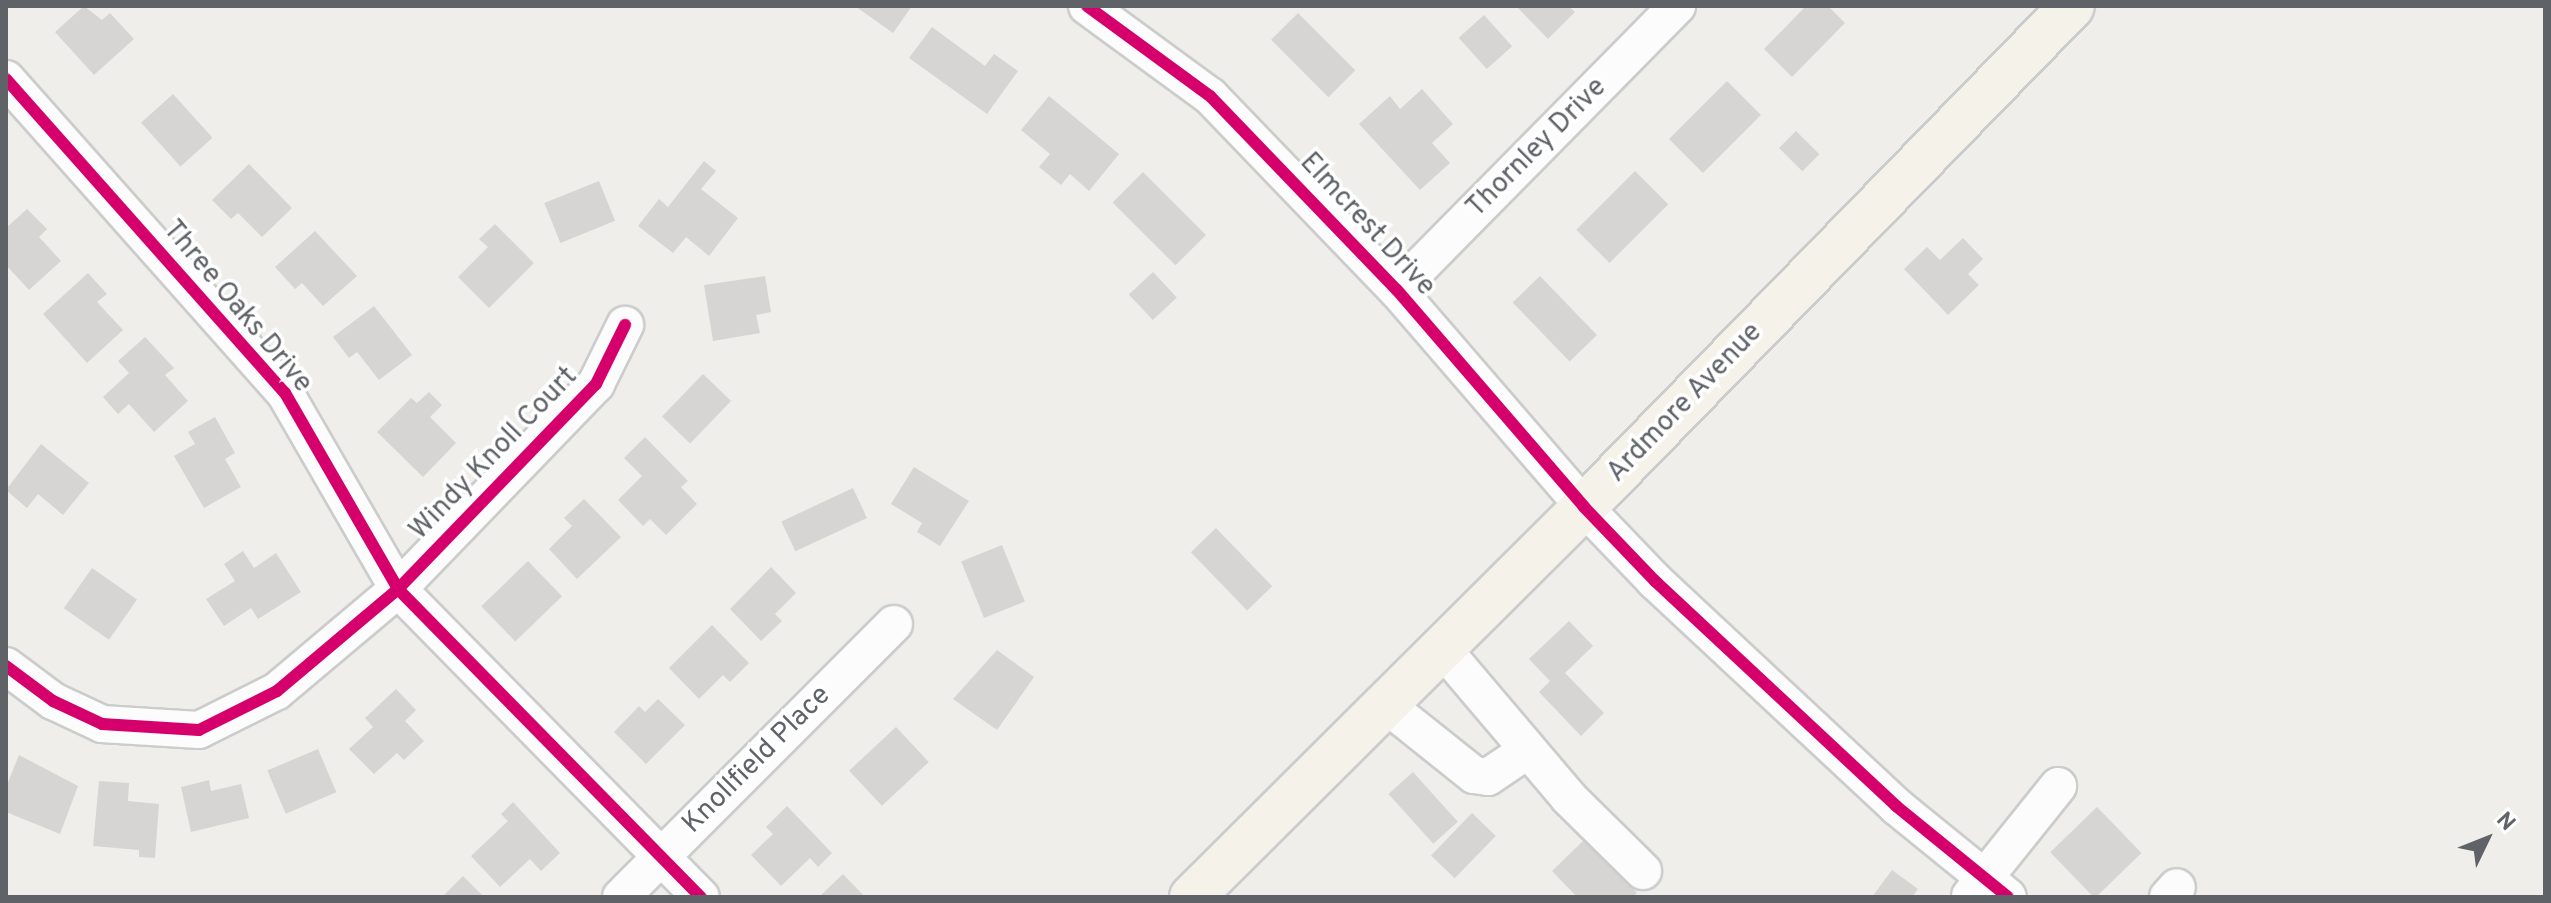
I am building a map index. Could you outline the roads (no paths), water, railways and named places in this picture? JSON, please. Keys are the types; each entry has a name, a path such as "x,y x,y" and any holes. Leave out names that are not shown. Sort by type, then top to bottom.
{"main road":[{"name":"Ardmore Avenue","path":"1192,897 1584,507 2072,6"}],"street":[{"name":"Elmcrest Drive","path":"1087,6 1210,96 1397,290 1584,507 1785,706 1987,891"},
{"name":"Thornley Drive","path":"1397,290 1677,6"},
{"name":"Three Oaks Drive","path":"6,79 285,393 398,589 701,897"},
{"name":"Windy Knoll Court","path":"6,666 53,701 102,724 199,730 277,691 398,589 596,384 625,325"},
{"name":"Knollfield Place","path":"621,897 894,624"},
{"path":"1442,648 1528,750 1643,871"},
{"path":"1385,704 1474,775 1488,777 1528,750"},
{"path":"1987,891 2058,786"}]}
